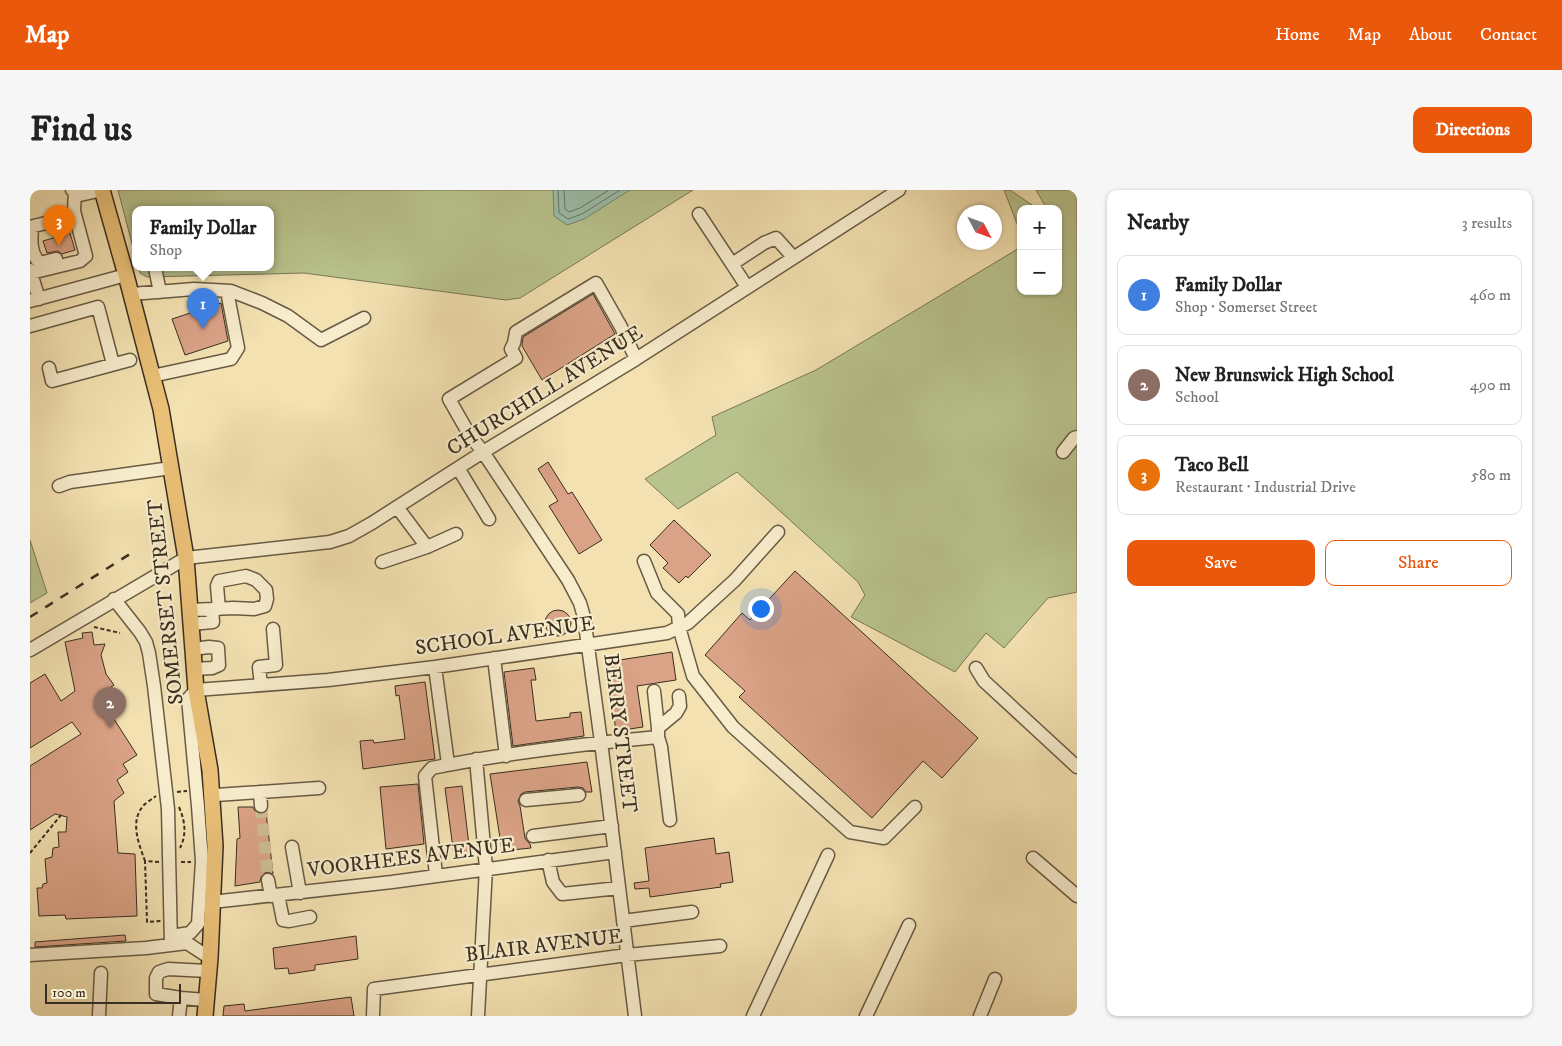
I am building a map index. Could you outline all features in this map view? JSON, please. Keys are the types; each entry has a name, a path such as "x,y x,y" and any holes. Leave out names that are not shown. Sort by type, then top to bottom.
{"main road":[{"name":"SOMERSET STREET","path":"102,190 161,409 186,558 196,690 210,770 215,846 205,1016"}],"street":[{"path":"74,190 80,195 102,190"},
{"path":"74,190 74,211 86,256 80,261 30,272 34,300 126,275"},
{"name":"CHURCHILL AVENUE","path":"186,558 330,542 349,536 636,359 899,190"},
{"path":"74,211 66,218 31,227 31,242 35,258 40,263 84,251"},
{"path":"699,214 747,287"},
{"path":"732,264 764,243 776,238 793,258"},
{"path":"156,271 160,292"},
{"name":"BERRY STREET","path":"635,1016 589,645 580,603 568,580 484,452 468,434 449,399 516,358 511,349 516,332 596,283 621,327 636,359"},
{"path":"82,287 88,310"},
{"path":"131,294 194,289 231,291 262,302 288,316 321,340 364,318"},
{"path":"152,376 231,359 238,348 227,291"},
{"path":"30,326 98,307 113,364"},
{"path":"49,368 52,381 130,360"},
{"path":"1063,452 1074,438 1077,437"},
{"path":"59,486 70,482 171,468"},
{"path":"458,468 489,519"},
{"path":"397,507 427,546"},
{"name":"SCHOOL AVENUE","path":"196,690 328,680 435,667 667,633 688,623 734,580 778,532"},
{"path":"382,562 456,534"},
{"path":"30,650 186,558"},
{"path":"644,561 657,593 678,614 679,627 693,676 733,727 850,832 884,838 914,807"},
{"path":"114,599 146,642 150,661 168,809 171,941"},
{"path":"190,617 213,622 215,609"},
{"path":"262,685 259,667 276,665 272,629"},
{"path":"192,649 218,648 220,664 215,668 194,669"},
{"path":"494,658 506,756"},
{"path":"435,667 448,764"},
{"path":"976,668 984,680 1077,768"},
{"path":"30,955 146,948 171,941 190,932 198,924 202,860 188,699 196,690"},
{"path":"654,691 670,820"},
{"path":"436,875 425,776 432,768 476,759 601,742 658,732 676,713 680,706 679,696"},
{"path":"476,759 486,868 478,1016"},
{"path":"212,793 216,795 319,788"},
{"path":"260,792 261,806"},
{"path":"526,800 579,795"},
{"path":"533,836 612,826"},
{"path":"292,848 300,893"},
{"name":"VOORHEES AVENUE","path":"212,902 300,893 615,852"},
{"path":"753,1016 828,855"},
{"path":"1033,858 1077,896"},
{"path":"548,860 553,882 562,894 619,888"},
{"path":"268,880 283,920 289,921 310,917"},
{"path":"623,921 692,912"},
{"path":"866,1016 909,925"},
{"path":"171,941 187,944 209,965"},
{"name":"BLAIR AVENUE","path":"373,1016 374,989 627,955 720,946"},
{"path":"206,1000 156,994 156,978 158,972 168,969 209,965"},
{"path":"99,1016 101,974"},
{"path":"980,1016 995,980"},
{"path":"179,1016 181,998"}],"path":[{"path":"94,627 120,633"},
{"path":"172,793 192,791"},
{"path":"158,795 144,805 137,816 137,836 146,861 148,922 163,921"},
{"path":"175,802 179,806 183,817 185,831 183,843 178,852"},
{"path":"30,853 61,815"},
{"path":"146,861 162,862"},
{"path":"174,862 196,862"}],"green space":[{"path":"118,190 693,190 520,298 506,300 304,273 147,277 140,273 140,271 274,271 274,206 132,206 132,244"},
{"path":"1004,190 1010,190 1032,205 1017,205 1017,224"},
{"path":"1036,190 1077,190 1077,592 1048,598 1004,648 986,633 955,672 851,617 865,595 858,582 737,472 678,509 645,479 716,435 712,417 816,370 1017,249 1017,295 1062,295 1062,205 1045,205"},
{"path":"30,540 47,593 30,603"}],"water":[{"path":"553,190 630,190 584,219 567,225 554,216"}],"building":[{"path":"70,233 75,250 62,254 58,251 47,253 43,241"},
{"path":"593,294 615,334 542,380 522,346 523,337"},
{"path":"221,303 228,341 185,355 172,319"},
{"path":"548,462 568,494 572,492 602,540 579,554 549,506 558,501 538,469"},
{"path":"674,520 711,555 688,578 686,576 679,583 663,568 668,563 650,545"},
{"path":"795,571 978,738 942,778 923,761 872,818 739,697 745,691 705,655 742,613 750,620"},
{"path":"558,610 567,614 571,623 567,632 558,636 549,632 545,623 549,614"},
{"path":"92,632 94,645 105,644 101,655 106,674 114,685 102,693 116,713 112,716 137,755 123,764 128,772 117,780 124,793 114,801 118,853 135,854 137,916 66,919 65,915 39,916 37,888 42,888 43,884 47,883 45,859 52,857 53,848 59,847 58,832 66,832 67,817 55,814 30,830 30,766 81,734 72,722 30,748 30,683 45,674 61,701 75,691 65,642 83,638 82,633"},
{"path":"672,652 676,680 637,686 643,727 616,731 606,662"},
{"path":"534,668 536,680 531,680 536,721 570,717 570,713 581,712 584,736 513,746 504,672"},
{"path":"425,682 435,759 363,769 360,741 373,740 374,743 405,739 399,695 396,696 395,686"},
{"path":"587,762 592,792 586,792 583,788 578,787 521,794 518,801 525,838 531,848 502,851 490,774"},
{"path":"418,784 424,844 386,849 380,787"},
{"path":"462,786 470,854 454,856 445,788"},
{"path":"238,807 253,807 255,811 262,814 266,812 273,874 266,872 261,877 260,882 235,886 237,839 240,838"},
{"path":"714,838 716,854 729,852 733,882 720,884 721,887 650,897 649,888 635,889 634,883 649,881 645,848"},
{"path":"125,935 126,941 35,947 35,942"},
{"path":"356,936 358,959 315,965 315,970 289,974 288,968 275,969 273,948"},
{"path":"351,997 354,1016 223,1016 224,1006 244,1004 245,1011"}],"tunnel":[{"path":"261,806 268,880"}],"railway":[{"path":"30,617 130,554"}],"place":[{"name":"Taco Bell","path":"59,246"},
{"name":"Family Dollar","path":"203,329"},
{"name":"New Brunswick High School","path":"110,728"}]}
